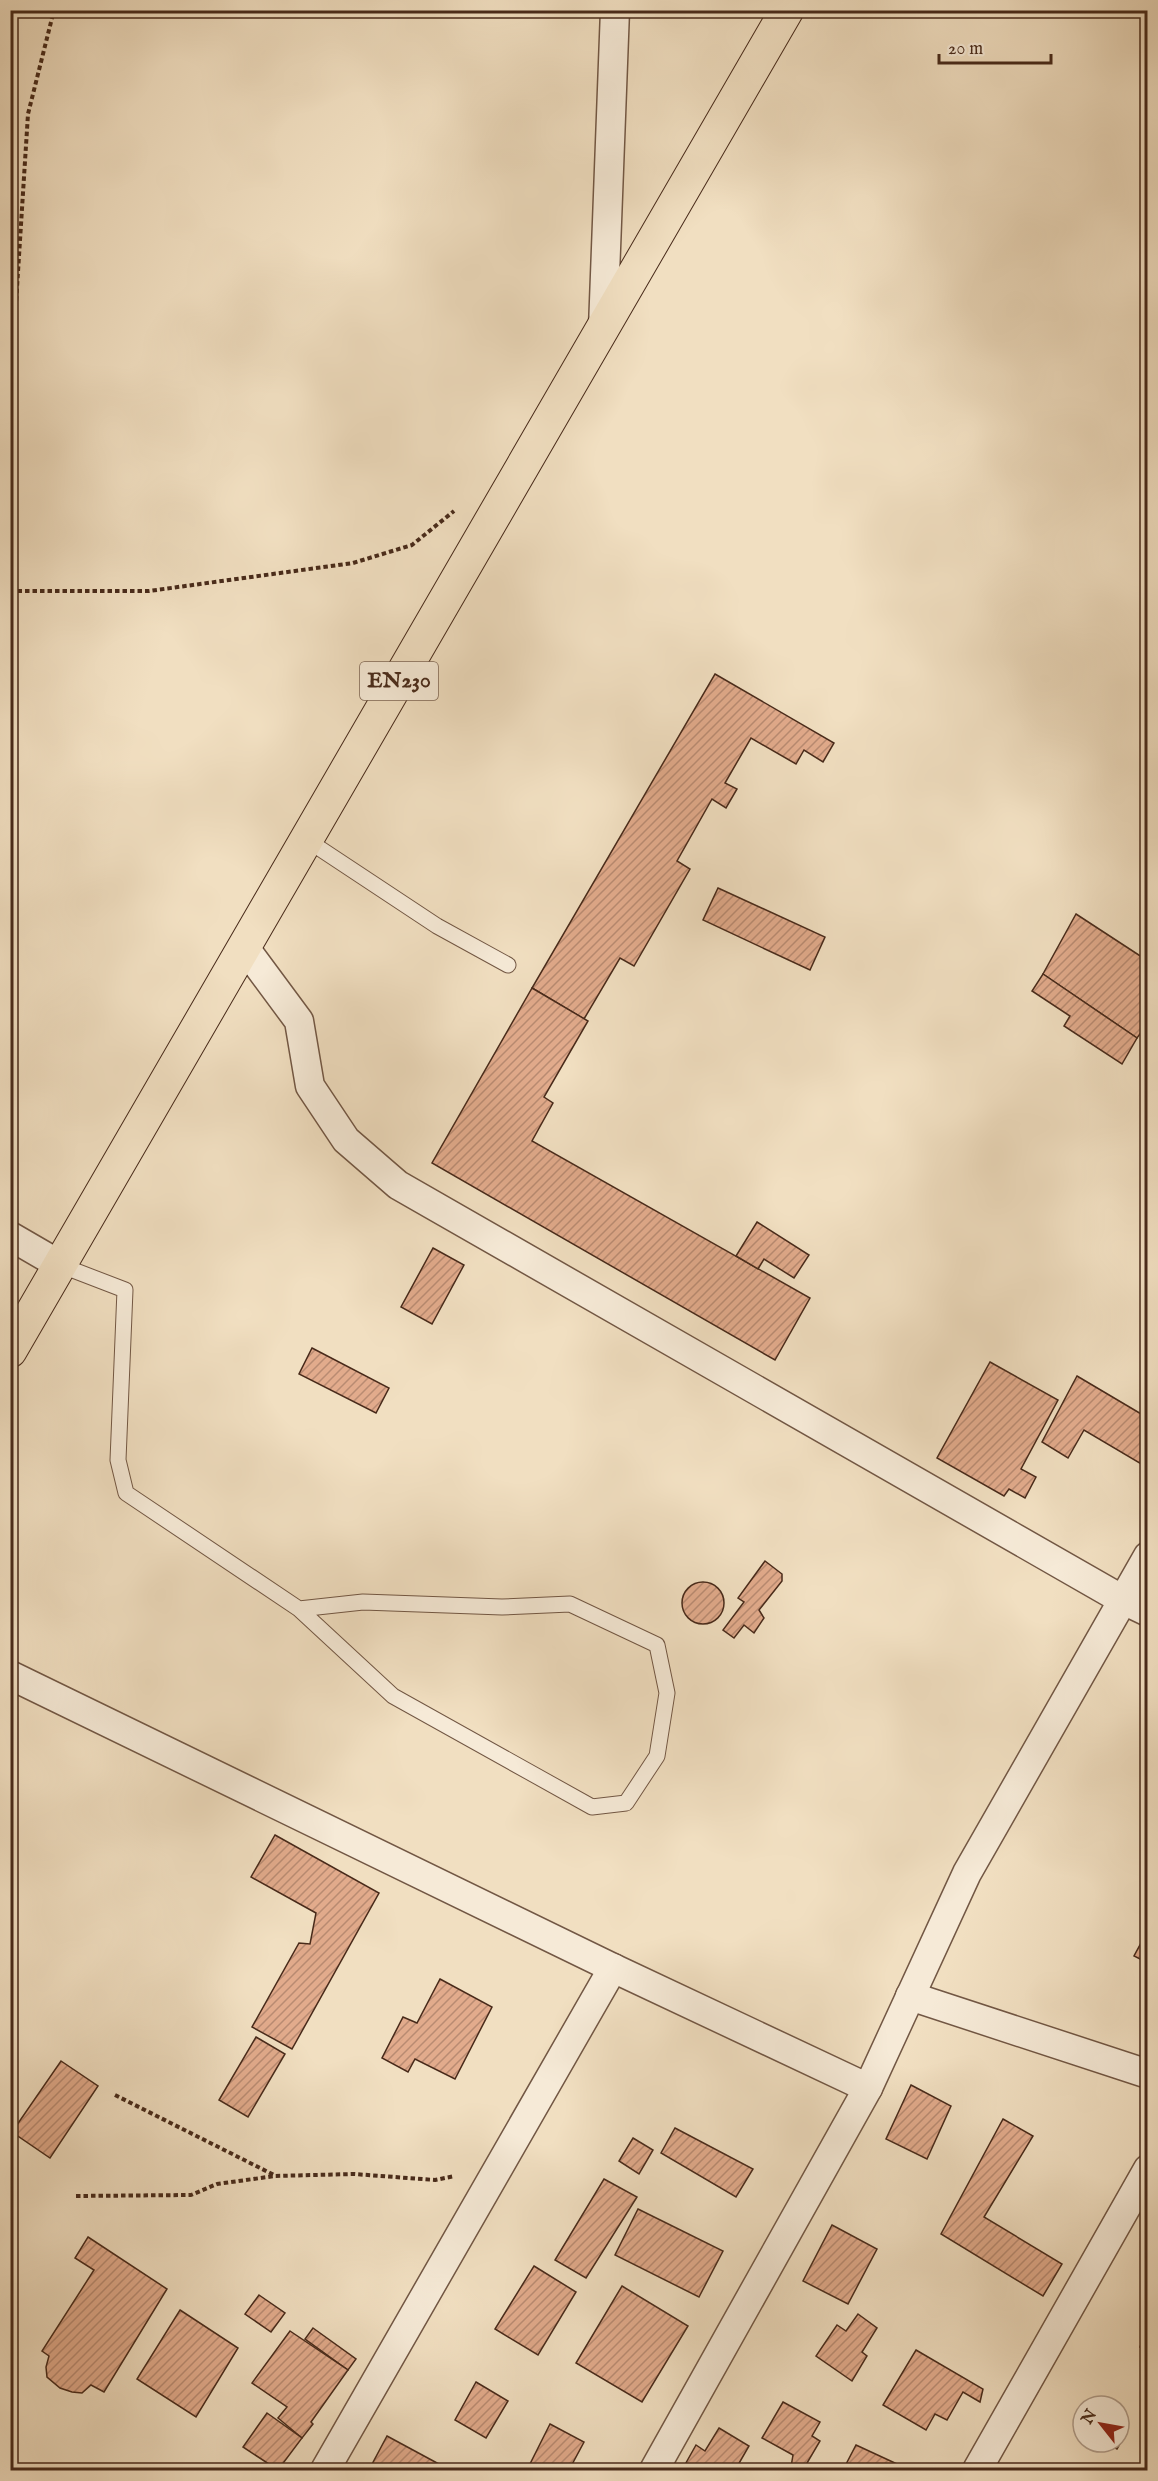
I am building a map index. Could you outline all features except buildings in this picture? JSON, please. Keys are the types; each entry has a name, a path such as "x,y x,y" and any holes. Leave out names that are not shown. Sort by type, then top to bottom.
{"main road":[{"name":"EN230","path":"10,1351 787,10"}],"street":[{"path":"603,328 615,10"},
{"path":"245,948 299,1021 310,1086 346,1140 398,1185 1135,1606"},
{"path":"10,1236 60,1265"},
{"path":"654,2470 868,2088 967,1874 1135,1606 1148,1556"},
{"path":"10,1675 613,1968 868,2088"},
{"path":"325,2470 613,1968"},
{"path":"910,1996 1148,2074"},
{"path":"977,2470 1148,2169"}],"lane":[{"path":"307,840 437,927 508,965"},
{"path":"60,1265 125,1290 118,1460 126,1493 299,1609 393,1696 592,1807 626,1803 657,1756 667,1694 657,1645 570,1604 502,1607 363,1602 299,1609"}],"path":[{"path":"10,398 28,114 54,10"},
{"path":"10,591 149,591 353,562 411,545 455,510"},
{"path":"116,2095 275,2175"},
{"path":"76,2196 191,2195 217,2184 275,2175 354,2174 435,2180 500,2166"}]}
